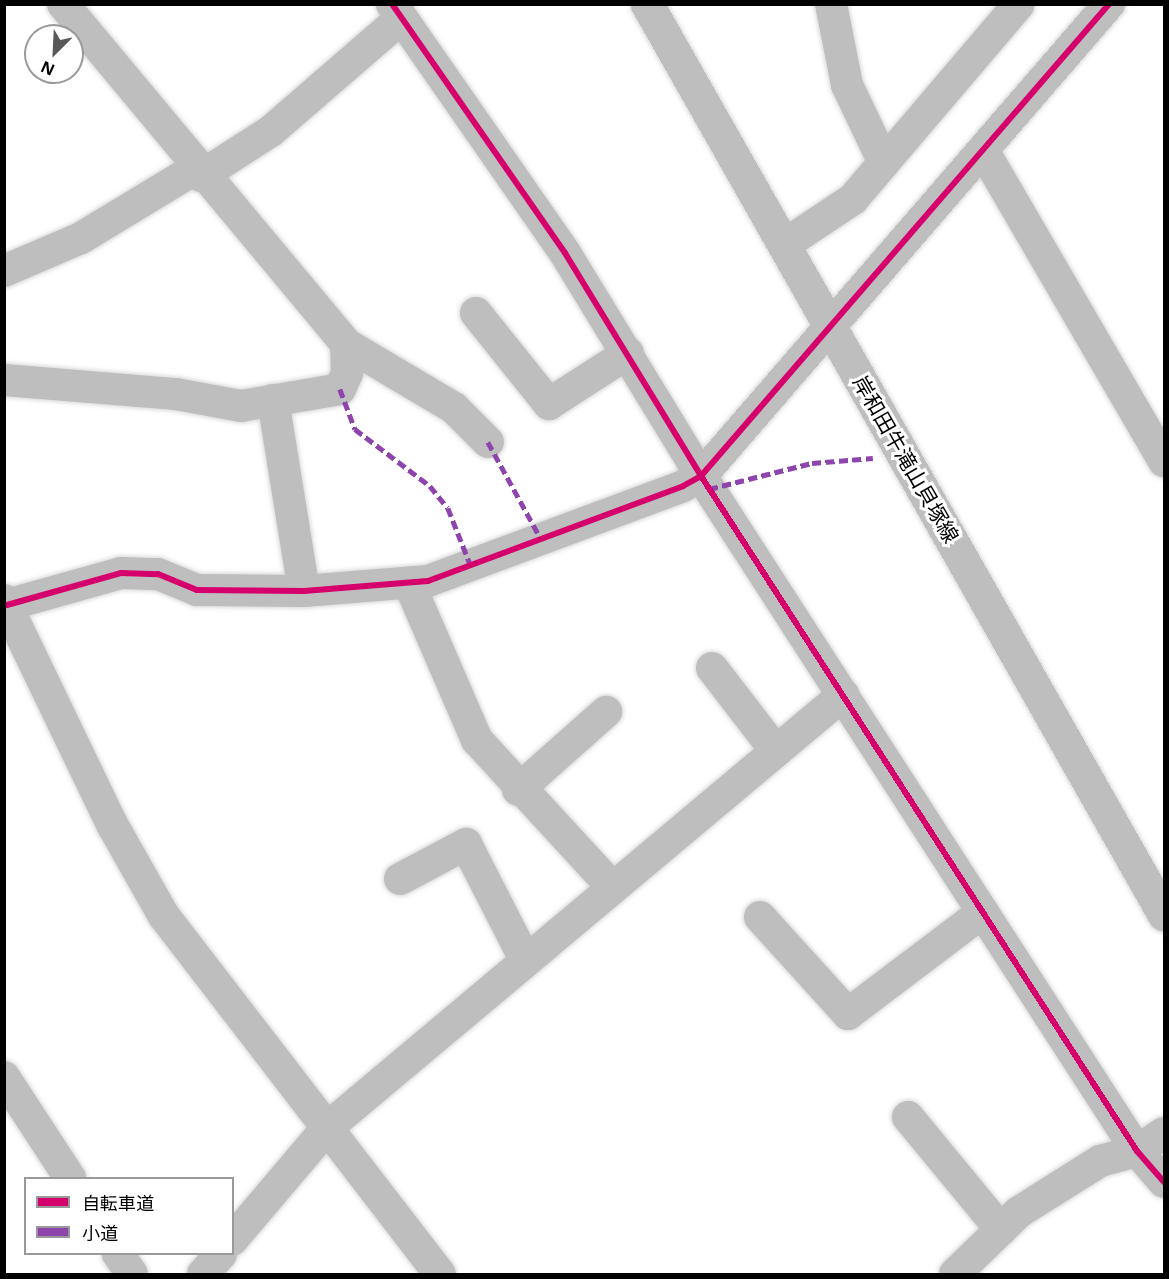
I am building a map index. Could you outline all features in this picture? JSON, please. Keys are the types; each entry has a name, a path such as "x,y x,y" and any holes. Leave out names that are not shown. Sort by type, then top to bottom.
{"main road":[{"name":"岸和田牛滝山貝塚線","path":"647,4 1164,915"}],"street":[{"path":"63,4 198,172 346,344 454,408 489,442"},
{"path":"831,4 847,85 884,163"},
{"path":"440,1275 164,916 114,826 6,602 121,573 159,574 197,590 304,591 410,584 471,566 701,476 830,325 984,152 1109,4"},
{"path":"784,245 853,199 1018,5"},
{"path":"4,271 81,238 271,131 396,12 565,253 701,476 1137,1150 1164,1182"},
{"path":"984,152 1164,461"},
{"path":"476,313 549,404 628,353"},
{"path":"4,380 176,394 241,406 340,389 347,373 346,344"},
{"path":"273,400 304,591"},
{"path":"410,584 477,740 518,790 613,888"},
{"path":"712,668 776,751"},
{"path":"234,1238 327,1128 843,695"},
{"path":"518,790 606,712"},
{"path":"400,879 466,844 526,961"},
{"path":"760,917 848,1014 983,912"},
{"path":"4,1077 69,1177"},
{"path":"908,1117 1001,1230"},
{"path":"966,1271 1001,1230 1100,1161 1137,1150 1164,1133"},
{"path":"119,1255 132,1275"},
{"path":"203,1275 220,1255"}],"marked path":[{"path":"340,389 355,429 430,486 448,508 471,566"},
{"path":"488,442 540,537"},
{"path":"709,489 812,463 873,458"}],"cycle path":[{"path":"392,4 565,253 701,476 1137,1151 1164,1182"},
{"path":"7,605 121,573 158,574 197,590 304,591 428,581 683,486 701,476 1109,4"}]}
